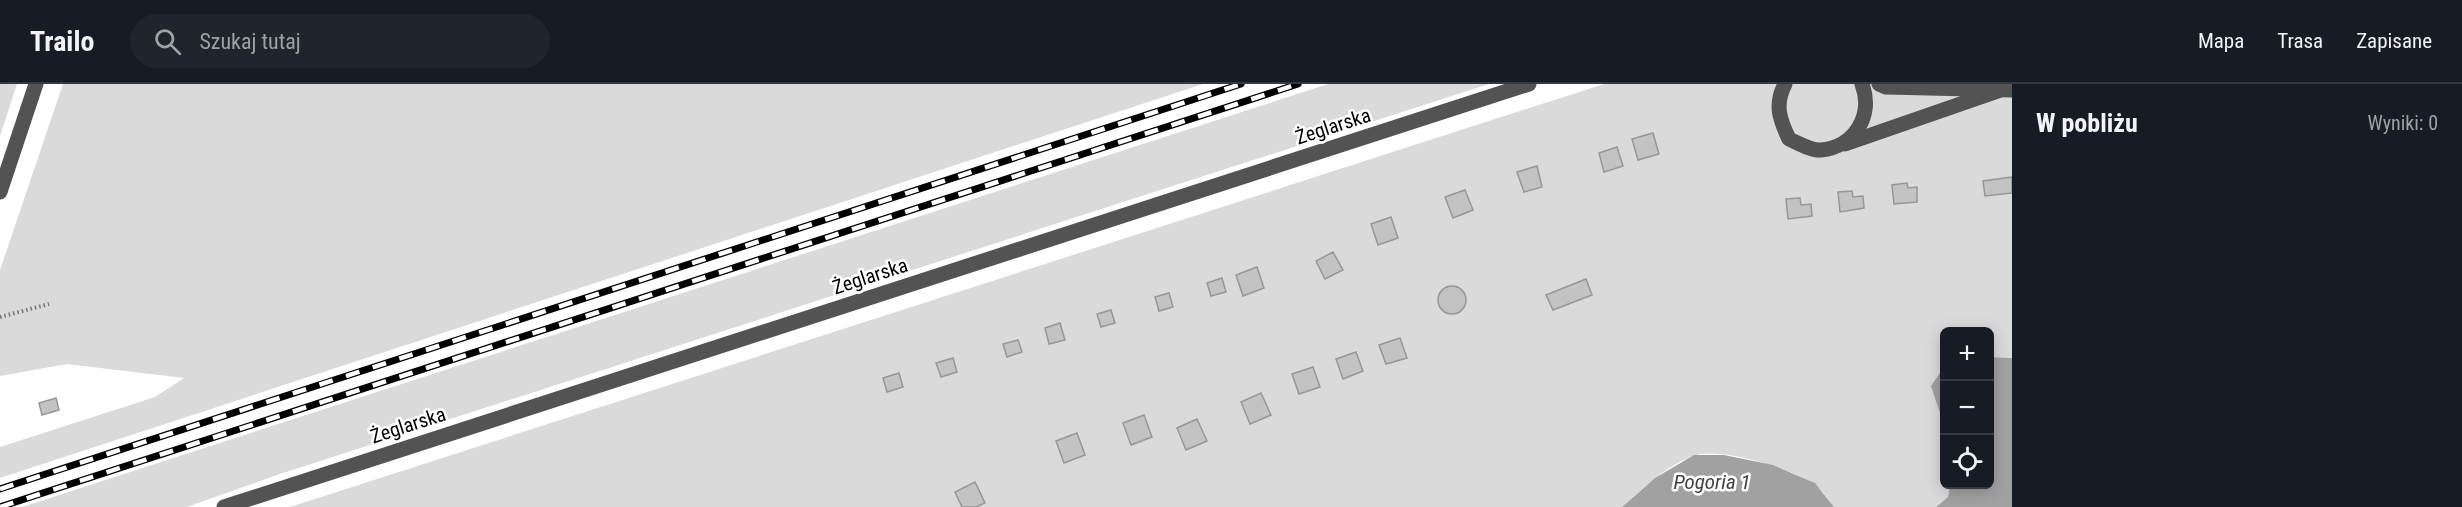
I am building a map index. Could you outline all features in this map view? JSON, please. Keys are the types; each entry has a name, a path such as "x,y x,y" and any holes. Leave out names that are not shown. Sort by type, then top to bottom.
{"street":[{"path":"0,192 36,84"},
{"name":"Żeglarska","path":"224,507 1529,84"},
{"path":"1785,84 1779,96 1779,118 1789,139 1818,151 2005,91"},
{"path":"1845,144 1859,128 1866,110 1862,84"},
{"path":"1879,84 2005,91"}],"path":[{"path":"0,317 49,304"}],"shaded area":[{"path":"0,84 17,84 0,136"},
{"path":"63,84 1203,84 0,478 0,447 155,397 184,378 67,364 0,376 0,270"},
{"path":"1328,84 1489,84 277,475 187,507 22,507"},
{"path":"1604,84 2012,84 2012,358 1994,357 1994,327 1940,327 1940,373 1932,386 1940,412 1940,489 1949,489 1948,497 1936,507 1834,507 1816,485 1788,471 1736,456 1704,454 1693,456 1673,466 1655,478 1622,507 290,507"}],"water":[{"path":"1994,357 2012,358 2012,507 1936,507 1948,497 1949,489 1994,489"},
{"path":"1940,373 1940,413 1931,386"},
{"name":"Pogoria 1","path":"1694,455 1724,455 1773,465 1815,483 1834,507 1622,507 1655,478"}],"building":[{"path":"1653,133 1659,154 1638,160 1632,139"},
{"path":"1617,147 1623,166 1604,172 1599,153"},
{"path":"1537,166 1542,187 1524,192 1517,172"},
{"path":"2012,177 2012,193 1985,196 1983,181"},
{"path":"1907,183 1908,188 1917,187 1917,202 1894,204 1892,185"},
{"path":"1465,190 1473,210 1453,218 1445,197"},
{"path":"1852,191 1853,197 1863,196 1864,208 1840,212 1838,192"},
{"path":"1800,198 1801,205 1811,204 1812,216 1788,219 1786,199"},
{"path":"1391,217 1398,238 1378,245 1371,224"},
{"path":"1333,252 1343,270 1325,279 1316,261"},
{"path":"1257,267 1264,288 1243,296 1236,275"},
{"path":"1222,278 1226,292 1211,296 1207,283"},
{"path":"1586,279 1592,295 1553,310 1546,295"},
{"path":"1452,286 1462,290 1466,300 1462,310 1452,314 1442,310 1438,300 1442,290"},
{"path":"1169,293 1173,307 1159,311 1155,297"},
{"path":"1111,310 1115,323 1101,327 1097,314"},
{"path":"1060,323 1065,340 1049,344 1045,328"},
{"path":"1400,338 1407,358 1386,364 1379,345"},
{"path":"1018,340 1022,352 1007,357 1003,344"},
{"path":"1356,352 1363,371 1343,379 1336,359"},
{"path":"953,358 957,372 941,377 936,363"},
{"path":"1313,367 1320,387 1299,394 1292,374"},
{"path":"899,373 903,387 887,392 883,378"},
{"path":"1261,393 1271,415 1250,424 1241,402"},
{"path":"56,398 59,410 42,415 39,403"},
{"path":"1144,415 1152,437 1131,445 1123,423"},
{"path":"1197,419 1207,441 1186,450 1177,428"},
{"path":"1077,433 1085,455 1064,463 1056,441"},
{"path":"975,482 985,503 976,507 962,507 955,492"}],"railway":[{"path":"0,489 1241,84"},
{"path":"0,507 1298,84"}]}
